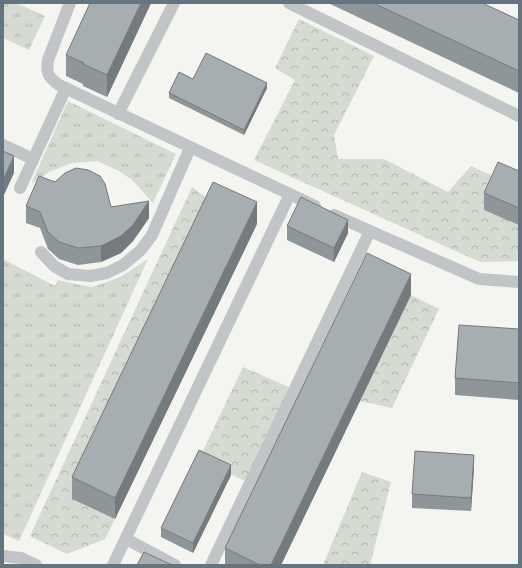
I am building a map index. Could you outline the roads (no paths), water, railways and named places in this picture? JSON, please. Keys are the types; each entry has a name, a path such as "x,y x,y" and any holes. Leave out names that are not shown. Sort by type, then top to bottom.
{"lane":[{"path":"70,3 48,60 46,69 51,79 118,114 190,148 370,231 479,279 519,282"},
{"path":"118,114 174,3"},
{"path":"289,3 519,116"},
{"path":"20,188 66,88"},
{"path":"3,145 33,159"},
{"path":"41,252 54,266 68,274 90,276 107,273 123,265 141,250 152,235 190,148"},
{"path":"113,565 290,194"},
{"path":"211,565 370,231"},
{"path":"126,539 175,565"},
{"path":"3,556 21,558 36,565"}]}
